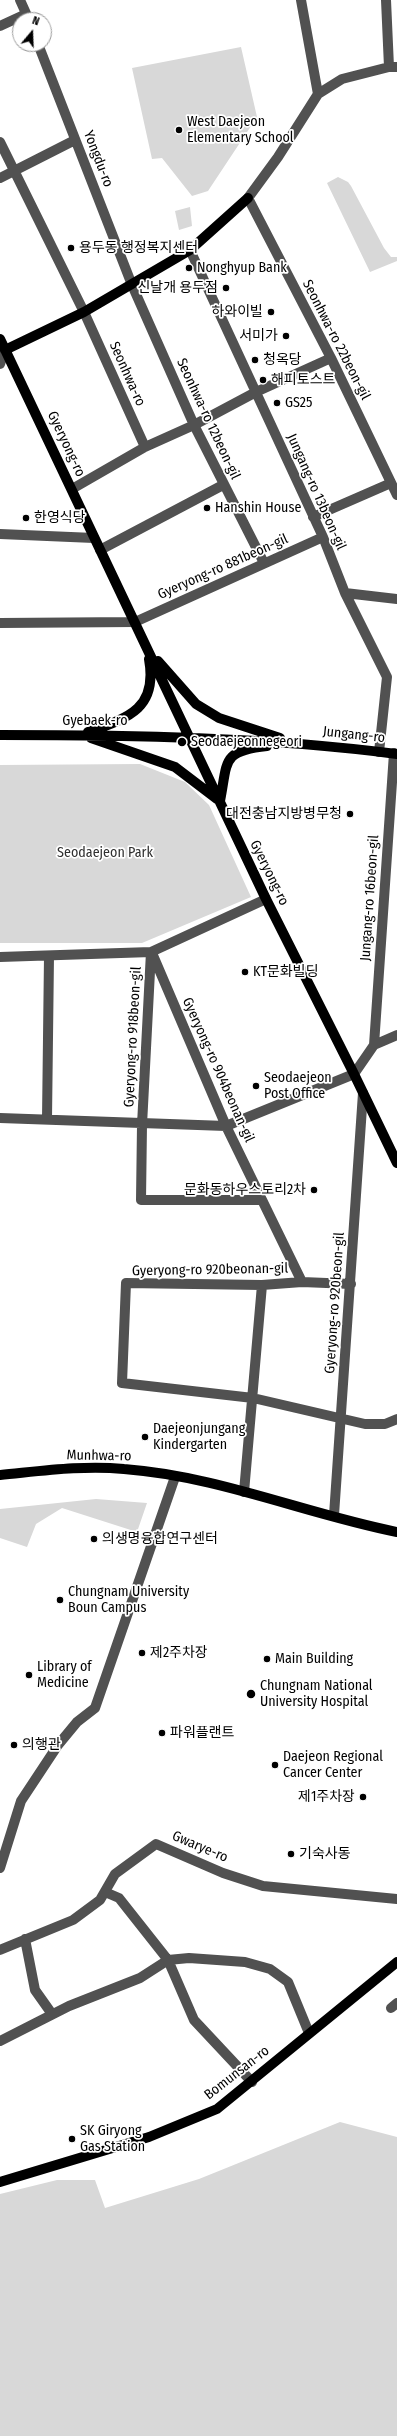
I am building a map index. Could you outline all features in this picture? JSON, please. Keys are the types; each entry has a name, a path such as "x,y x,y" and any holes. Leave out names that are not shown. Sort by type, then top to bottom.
{"main road":[{"path":"5,350 84,312 190,250 248,198"},
{"name":"Gyeryong-ro","path":"0,339 266,899 364,1093 397,1163"},
{"path":"82,735 114,723 139,710 150,690 152,678 147,647"},
{"path":"147,647 172,679 196,704 219,718 295,743"},
{"name":"Gyebaek-ro","path":"0,735 189,736"},
{"path":"82,735 175,766 220,801 227,763 232,755 242,749 295,743"},
{"name":"Jungang-ro","path":"189,736 295,743 395,753"},
{"name":"Munhwa-ro","path":"0,1475 75,1467 125,1469 175,1477 244,1492 334,1515 372,1527 397,1532"},
{"name":"Bomunsan-ro","path":"0,2182 148,2137 217,2110 252,2082 309,2032 397,1962"}],"street":[{"path":"20,0 26,12"},
{"path":"301,0 318,94"},
{"path":"248,198 278,157 318,94 342,79 393,67 386,0"},
{"path":"0,26 12,22"},
{"name":"Yongdu-ro","path":"41,52 132,284"},
{"path":"0,178 75,140"},
{"name":"Seonhwa-ro","path":"0,142 84,312 145,447"},
{"name":"Seonhwa-ro 22beon-gil","path":"248,198 331,358 397,495"},
{"name":"Jungang-ro 13beon-gil","path":"190,250 323,538 345,593 392,677 379,752"},
{"name":"Seonhwa-ro 12beon-gil","path":"132,284 194,425 223,485 264,563"},
{"path":"0,364 5,350"},
{"path":"72,489 145,447 194,425 256,392 331,358"},
{"path":"313,517 391,483"},
{"path":"100,550 223,485"},
{"path":"0,534 94,538"},
{"name":"Gyeryong-ro 881beon-gil","path":"135,622 264,563 323,538"},
{"path":"345,593 397,599"},
{"path":"0,623 135,622"},
{"name":"Jungang-ro 16beon-gil","path":"374,1045 395,753"},
{"path":"0,957 151,952 266,899"},
{"name":"Gyeryong-ro 918beon-gil","path":"142,1125 151,952"},
{"name":"Gyeryong-ro 904beonan-gil","path":"151,952 226,1126 302,1282"},
{"path":"47,1119 49,956"},
{"path":"354,1074 374,1045 397,1035"},
{"name":"Gyeryong-ro 918beon-gil","path":"0,1118 47,1119 142,1125 226,1126 354,1074"},
{"name":"Gyeryong-ro 920beon-gil","path":"334,1515 364,1093"},
{"path":"142,1125 141,1200 262,1200"},
{"name":"Gyeryong-ro 920beonan-gil","path":"351,1284 302,1282 262,1285 126,1283 122,1383 253,1398 365,1424 385,1424 397,1419"},
{"path":"244,1492 262,1285"},
{"path":"0,1868 21,1801 58,1745 76,1722 95,1708 175,1477"},
{"name":"Gwarye-ro","path":"0,1950 73,1920 100,1900 115,1874 156,1844 223,1873 263,1886 397,1899"},
{"path":"105,1892 119,1898 168,1960 194,2020 252,2082"},
{"path":"24,1939 35,1990 52,2014"},
{"path":"0,2041 52,2014 140,1978 168,1960 189,1958 245,1962 270,1969 288,1982 309,2032"}],"green space":[{"path":"241,47 257,117 208,191 192,196 162,158 152,159 132,68"},
{"path":"338,177 348,182 351,186 384,248 391,257 397,257 397,261 370,272 327,183"},
{"path":"190,207 192,226 179,230 175,211"},
{"name":"Seodaejeon Park","path":"140,764 185,782 209,805 251,897 142,943 0,943 0,765"},
{"path":"96,1499 147,1503 137,1532 62,1508 36,1524 27,1547 0,1538 0,1509"},
{"path":"340,2122 397,2137 397,2436 0,2436 0,2194 57,2180 95,2180 105,2208 199,2179"}],"place":[{"name":"West Daejeon Elementary School","path":"179,130"},
{"name":"용두동 행정복지센터","path":"71,248"},
{"name":"Nonghyup Bank","path":"189,268"},
{"name":"신날개 용두점","path":"226,288"},
{"name":"하와이빌","path":"271,312"},
{"name":"서미가","path":"286,336"},
{"name":"청옥당","path":"255,360"},
{"name":"해피토스트","path":"263,380"},
{"name":"GS25","path":"277,403"},
{"name":"Hanshin House","path":"207,508"},
{"name":"한영식당","path":"26,518"},
{"name":"Seodaejeonnegeori","path":"182,742"},
{"name":"대전충남지방병무청","path":"350,814"},
{"name":"KT문화빌딩","path":"245,972"},
{"name":"Seodaejeon Post Office","path":"256,1086"},
{"name":"문화동하우스토리2차","path":"314,1190"},
{"name":"Daejeonjungang Kindergarten","path":"145,1437"},
{"name":"의생명융합연구센터","path":"94,1539"},
{"name":"Chungnam University Boun Campus","path":"60,1600"},
{"name":"제2주차장","path":"142,1653"},
{"name":"Main Building","path":"267,1659"},
{"name":"Library of Medicine","path":"29,1675"},
{"name":"Chungnam National University Hospital","path":"251,1694"},
{"name":"파워플랜트","path":"162,1733"},
{"name":"의행관","path":"14,1745"},
{"name":"Daejeon Regional Cancer Center","path":"275,1765"},
{"name":"제1주차장","path":"363,1797"},
{"name":"기숙사동","path":"291,1854"},
{"name":"SK Giryong Gas Station","path":"72,2139"}]}
